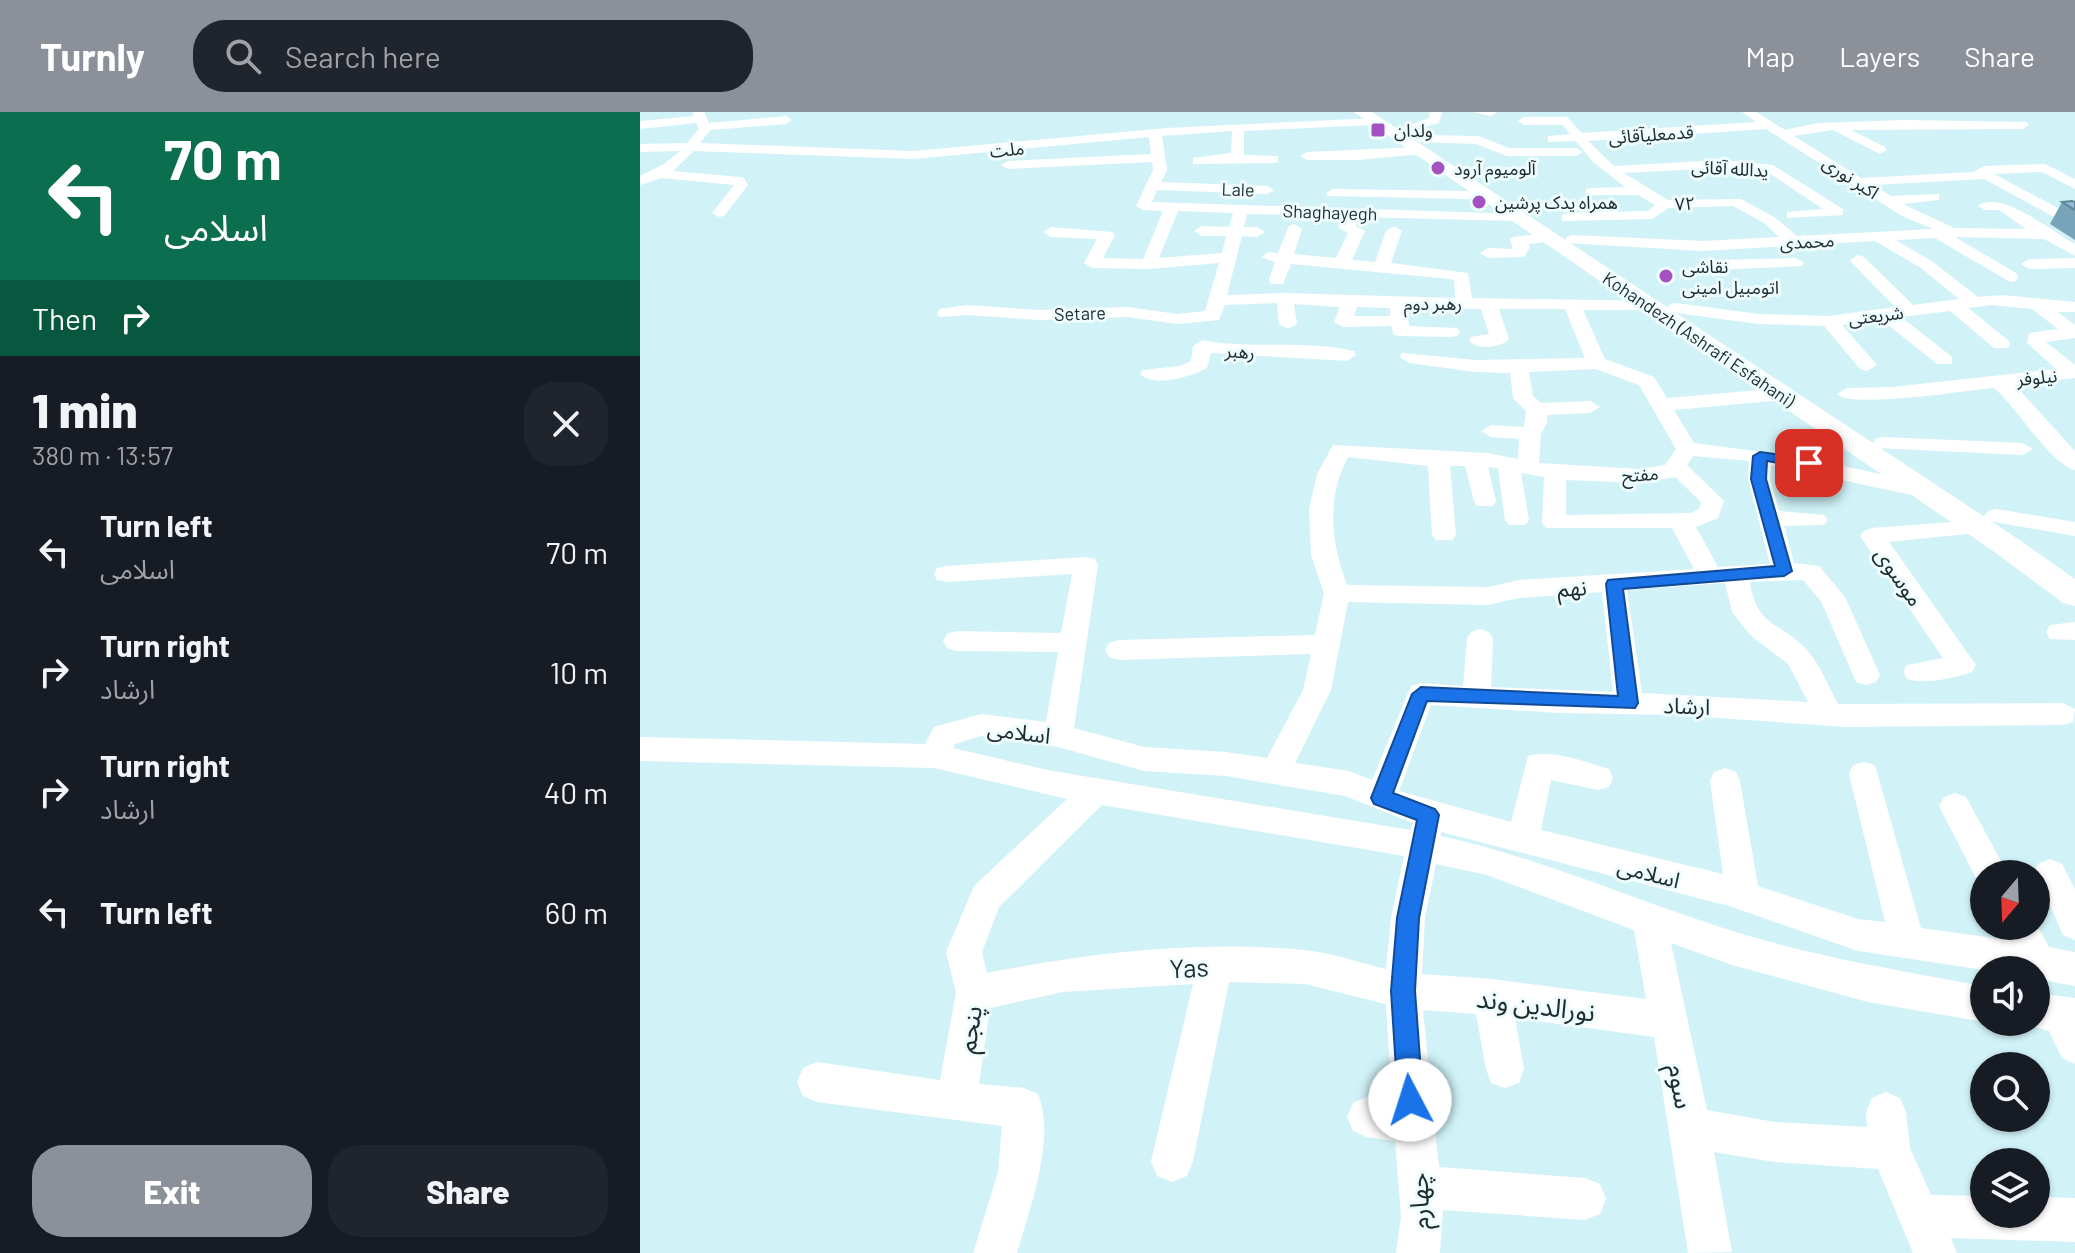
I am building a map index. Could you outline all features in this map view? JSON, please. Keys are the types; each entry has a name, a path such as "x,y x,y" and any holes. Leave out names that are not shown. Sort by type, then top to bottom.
{"main road":[{"name":"Kohandezh (Ashrafi Esfahani)","path":"1372,115 1416,139 1562,232 1884,443 1987,521 2007,546 2075,595"},
{"name":"Kohandezh (Ashrafi Esfahani)","path":"1416,139 1516,217 1562,232 1648,305 1926,491 2075,567"},
{"path":"2007,546 2075,579"}],"street":[{"path":"731,112 738,112"},
{"path":"1416,139 1435,120 1436,112"},
{"path":"1479,112 1491,112"},
{"name":"اکبر نوری","path":"1748,112 1801,144 1855,184"},
{"path":"1907,112 1921,125"},
{"name":"ملت","path":"640,148 693,145 869,155 926,155 1119,142 1155,133 1372,115"},
{"path":"1973,115 1990,125"},
{"path":"640,125 789,116"},
{"path":"757,148 789,116"},
{"path":"1818,116 1875,125 2023,125"},
{"name":"قدمعلیآقائی","path":"1553,139 1682,132 1818,116"},
{"path":"663,174 693,145 701,119"},
{"path":"1524,121 1567,121 1588,152 1651,198"},
{"path":"1669,122 1682,132"},
{"path":"1784,134 1844,122 1880,150"},
{"path":"1570,126 1640,123"},
{"path":"1875,125 1902,136"},
{"path":"1234,154 1238,128"},
{"path":"1152,186 1160,170 1162,152 1155,133"},
{"path":"1307,156 1358,156 1416,139 1478,140 1507,152 1520,153 1588,152"},
{"path":"1663,143 1721,141"},
{"path":"1772,146 1801,144"},
{"path":"1591,192 1651,198 1683,184 1635,145"},
{"path":"1688,149 1704,165"},
{"path":"998,166 1162,152"},
{"path":"1198,161 1234,154 1270,155"},
{"path":"2002,155 2028,175"},
{"path":"2061,162 2033,162 2075,185"},
{"name":"یدالله آقائی","path":"1611,170 1704,165 1773,169 1789,186"},
{"path":"1789,186 1855,184 1906,174 2028,175 2045,168"},
{"path":"1979,175 1979,171 2028,175"},
{"path":"640,181 663,174 739,181 741,185 719,213"},
{"path":"1979,175 2074,222"},
{"path":"1938,176 1959,192"},
{"path":"1855,184 1882,197 1934,197"},
{"name":"Shaghayegh","path":"1152,186 1143,206 1172,207 1238,220 1353,213 1516,217"},
{"name":"Lale","path":"1152,186 1285,191"},
{"path":"1789,186 1811,193 1838,212 1792,215"},
{"path":"1705,189 1722,202"},
{"path":"1313,192 1458,197"},
{"name":"اکبر نوری","path":"1882,197 1925,223 1958,232"},
{"name":"۷۲","path":"1562,232 1652,215 1651,198 1747,205 1794,242"},
{"path":"1985,206 2002,206 2036,230 2075,251"},
{"path":"1149,264 1172,207"},
{"path":"1342,263 1357,231 1347,228 1353,213"},
{"path":"1207,226 1238,220 1257,232"},
{"path":"1202,346 1216,308 1238,220"},
{"name":"محمدی","path":"1562,232 1709,246 2036,230 2074,222"},
{"path":"1277,280 1277,257 1294,229"},
{"path":"1381,269 1394,231"},
{"path":"1051,232 1107,235 1092,263 1149,264 1228,257"},
{"path":"1488,253 1519,259 1522,247 1518,240 1562,232"},
{"name":"نیلوفر","path":"1847,394 1892,393 2073,373 2036,343 2035,337 2069,334 2067,322 2037,305 2016,284 1982,259 1939,234"},
{"path":"1879,237 1927,265 1974,303 2022,323"},
{"path":"1709,246 1712,313"},
{"path":"1277,257 1462,277 1464,303"},
{"path":"1964,261 1982,259"},
{"path":"1858,260 1909,311"},
{"path":"1710,277 1796,263"},
{"path":"2029,264 2075,263"},
{"path":"1888,265 1927,265"},
{"path":"1710,277 1776,277"},
{"path":"1538,284 1543,303"},
{"path":"1216,308 1285,298 1288,324"},
{"name":"رهبر دوم","path":"1285,298 1350,302 1343,322 1464,303 1648,305"},
{"name":"شریعتی","path":"1676,308 1758,319 1829,321 1850,311 1887,315 2018,300 2049,308 2075,307"},
{"path":"1478,341 1500,339 1488,303"},
{"path":"1571,303 1597,363"},
{"path":"1974,303 2001,344"},
{"name":"Setare","path":"946,313 967,310 1039,315 1128,312 1177,329 1216,308"},
{"path":"1399,312 1400,331 1451,332"},
{"path":"1887,315 1944,360"},
{"path":"1829,321 1867,365"},
{"name":"رهبر","path":"1150,374 1184,372 1200,364 1202,346 1224,351 1325,351 1347,355"},
{"path":"1409,357 1476,366 1597,363 1647,381 1682,458 1713,501 1710,513 1695,520 1571,533 1554,523 1555,473"},
{"path":"1519,367 1523,398 1536,409 1590,407"},
{"path":"2057,375 2075,388"},
{"path":"1998,381 2023,403 2062,452 2075,463"},
{"path":"1660,405 1782,394"},
{"path":"1517,520 1518,465 1537,423 1536,409"},
{"path":"1491,431 1530,434"},
{"path":"1884,443 2022,449"},
{"name":"مفتح","path":"1337,593 1323,555 1321,509 1328,474 1341,450 1474,460 1555,473 1640,476 1672,471 1682,458 1760,456 1857,473 1926,491"},
{"path":"1760,456 1759,479 1784,571 1810,572 1832,597 1866,675"},
{"path":"1438,459 1444,535"},
{"path":"1474,460 1485,501"},
{"path":"1770,518 1816,520"},
{"path":"1680,520 1759,628 1798,657 1829,714"},
{"path":"1987,521 2075,529"},
{"name":"موسوی","path":"1917,672 1962,665 1872,536 1987,521"},
{"path":"946,574 1086,565 1058,735"},
{"name":"نهم","path":"1337,593 1488,596 1519,589 1784,571"},
{"path":"1614,584 1629,703"},
{"path":"1275,772 1317,690 1337,593"},
{"path":"1476,698 1480,639"},
{"path":"956,641 1074,643"},
{"path":"1119,650 1326,644"},
{"name":"ارشاد","path":"1381,798 1421,694 1829,714 2063,714"},
{"name":"اسلامی","path":"1970,1002 1868,984 1732,948 1649,920 1489,861 1426,831 1381,798 1349,784 1226,764 1144,759 1058,735 981,725 944,735 934,756 964,765 1005,770 1047,783 1096,791 1426,831 1523,841 1743,896 1858,935 1999,956"},
{"path":"640,749 934,756"},
{"path":"1523,841 1539,765 1598,778"},
{"path":"1864,774 1907,942"},
{"path":"1725,781 1743,896"},
{"name":"پنجم","path":"956,1102 974,993 964,952 986,897 1096,791"},
{"path":"1955,806 1984,860"},
{"name":"چهارم","path":"1418,1253 1422,1217 1403,991 1408,918 1426,831"},
{"path":"2050,874 2075,924"},
{"name":"سوم","path":"1649,920 1710,1252"},
{"name":"اسلامی","path":"2050,964 2075,969"},
{"path":"1172,1161 1215,965"},
{"name":"Yas","path":"974,993 1063,975 1215,965 1305,967 1403,991"},
{"name":"نورالدین وند","path":"1403,991 1492,997 1669,1021"},
{"path":"1492,997 1505,1069"},
{"path":"817,1082 956,1102 1024,1108 1019,1172 995,1253"},
{"path":"1367,1117 1413,1123"},
{"path":"1689,1127 1775,1142 1888,1130 1928,1235 2075,1220"},
{"path":"1419,1187 1585,1199"}],"building":[{"path":"2062,202 2075,202 2075,210"}],"place":[{"name":"ولدان","path":"1378,130"},
{"name":"آلومیوم آرود","path":"1438,168"},
{"name":"همراه یدک پرشین","path":"1479,202"},
{"name":"نقاشی اتومبیل امینی","path":"1666,276"}],"route":[{"path":"1410,1100 1403,991 1408,918 1428,815 1381,798 1421,694 1629,703 1614,584 1784,571 1759,479 1760,456 1809,463"}]}
